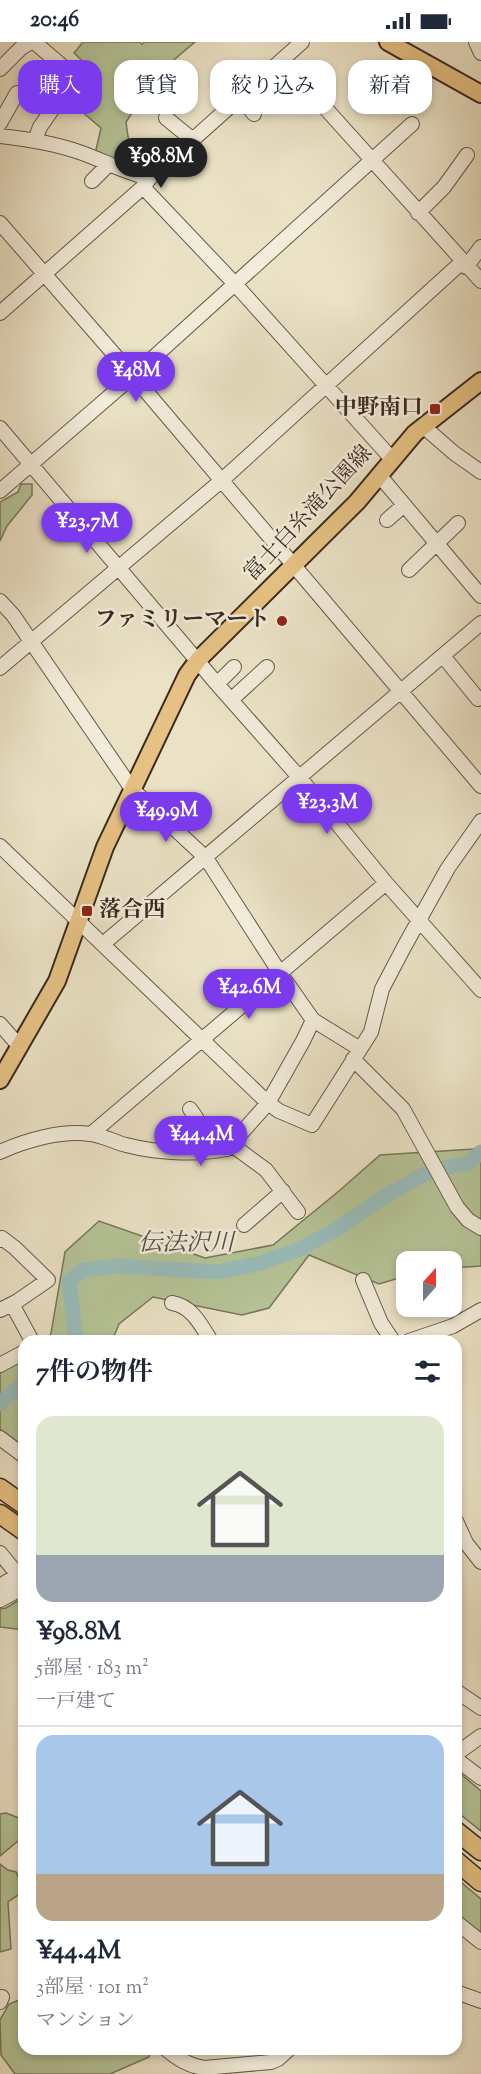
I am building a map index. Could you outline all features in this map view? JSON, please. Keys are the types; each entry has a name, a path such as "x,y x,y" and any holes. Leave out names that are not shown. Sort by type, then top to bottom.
{"highway":[{"path":"0,1488 18,1501"},
{"path":"0,1514 18,1528"},
{"path":"462,1836 481,1851"},
{"path":"462,1867 481,1882"}],"main road":[{"path":"388,42 481,94"},
{"name":"富士白糸滝公園線","path":"0,1080 57,981 105,847 187,675 198,660 357,502 423,426 481,381"}],"street":[{"path":"0,69 21,48 33,42 75,77 40,127 35,140"},
{"path":"282,60 302,42"},
{"path":"476,42 481,53"},
{"path":"0,123 17,93"},
{"path":"0,312 147,183 221,114"},
{"path":"330,114 481,281"},
{"path":"166,117 193,140"},
{"path":"0,491 134,376 412,124"},
{"path":"0,136 35,140 81,152 133,174 147,183 392,459"},
{"path":"418,213 444,187 467,155"},
{"path":"92,181 109,164"},
{"path":"0,223 134,376 481,786"},
{"path":"0,668 221,481 481,247"},
{"path":"423,426 454,453 481,472"},
{"path":"0,428 299,777 386,883 481,990"},
{"path":"379,475 481,596"},
{"path":"387,520 404,505"},
{"path":"409,570 458,523"},
{"path":"468,581 481,573"},
{"path":"0,601 13,615 132,789 206,858 312,1020 356,1054 403,1109 457,1208 468,1220 481,1228"},
{"path":"103,944 481,623"},
{"path":"443,656 478,699"},
{"path":"217,684 234,667"},
{"path":"231,700 267,667"},
{"path":"0,847 268,1103 279,1111 312,1125 370,1032 382,989 448,868 481,821"},
{"path":"91,1134 386,883"},
{"path":"0,1152 22,1142 59,1135 91,1134 144,1150 218,1150 232,1145 268,1103 303,1041 312,1020"},
{"path":"0,1024 20,1047"},
{"path":"190,1109 200,1122 202,1131 196,1151"},
{"path":"232,1145 266,1170 298,1212"},
{"path":"244,1225 283,1191"},
{"path":"1,1238 15,1248 48,1280 6,1307 27,1335"},
{"path":"363,1280 381,1323 389,1335"},
{"path":"172,1303 183,1306 193,1313 207,1335"},
{"path":"448,1335 453,1326 481,1310"},
{"path":"0,1365 18,1355"},
{"path":"0,1438 18,1452"},
{"path":"462,1534 481,1562"},
{"path":"0,1553 18,1575 0,1586"},
{"path":"0,1599 18,1590"},
{"path":"462,1695 481,1708"},
{"path":"462,1752 481,1736"},
{"path":"462,1762 481,1778"},
{"path":"462,1927 481,1942"},
{"path":"462,1994 481,2001"},
{"path":"173,2055 194,2067 204,2068 271,2062 283,2055"}],"green space":[{"path":"83,42 139,42 142,44 145,42 195,42 174,60 114,60 114,114 131,114 126,122 133,171 95,154 101,128 85,114 102,114 102,60 81,60 74,53"},
{"path":"21,484 32,484 32,495 7,526 0,541 0,502 18,492"},
{"path":"474,1149 481,1154 481,1266 462,1267 462,1251 396,1251 396,1279 379,1284 309,1255 269,1308 242,1315 153,1297 119,1324 114,1335 51,1335 65,1252 99,1221 205,1258 273,1245 380,1155"},
{"path":"18,1361 18,1442 0,1429 0,1373"},
{"path":"18,1601 18,1629 0,1627 0,1609"},
{"path":"462,1775 481,1791 481,1831 462,1816"},
{"path":"6,1813 18,1818 18,1841 0,1856 0,1814"},
{"path":"0,1864 16,1872 18,1895 8,1902 11,1949 0,1952"},
{"path":"462,1883 481,1899 481,1935 462,1919"},
{"path":"18,2000 18,2055 149,2055 149,2057 110,2074 15,2074 1,2055 0,2020 9,2004"}],"waterway":[{"name":"伝法沢川","path":"75,1335 69,1281 84,1270 116,1266 217,1272 261,1263 298,1250 337,1229 379,1200 423,1175 451,1166 467,1164 481,1152"},
{"name":"伝法沢川","path":"0,1404 18,1389"}],"place":[{"name":"中野南口","path":"435,409"},
{"name":"ファミリーマート","path":"282,621"},
{"name":"落合西","path":"87,911"}]}
